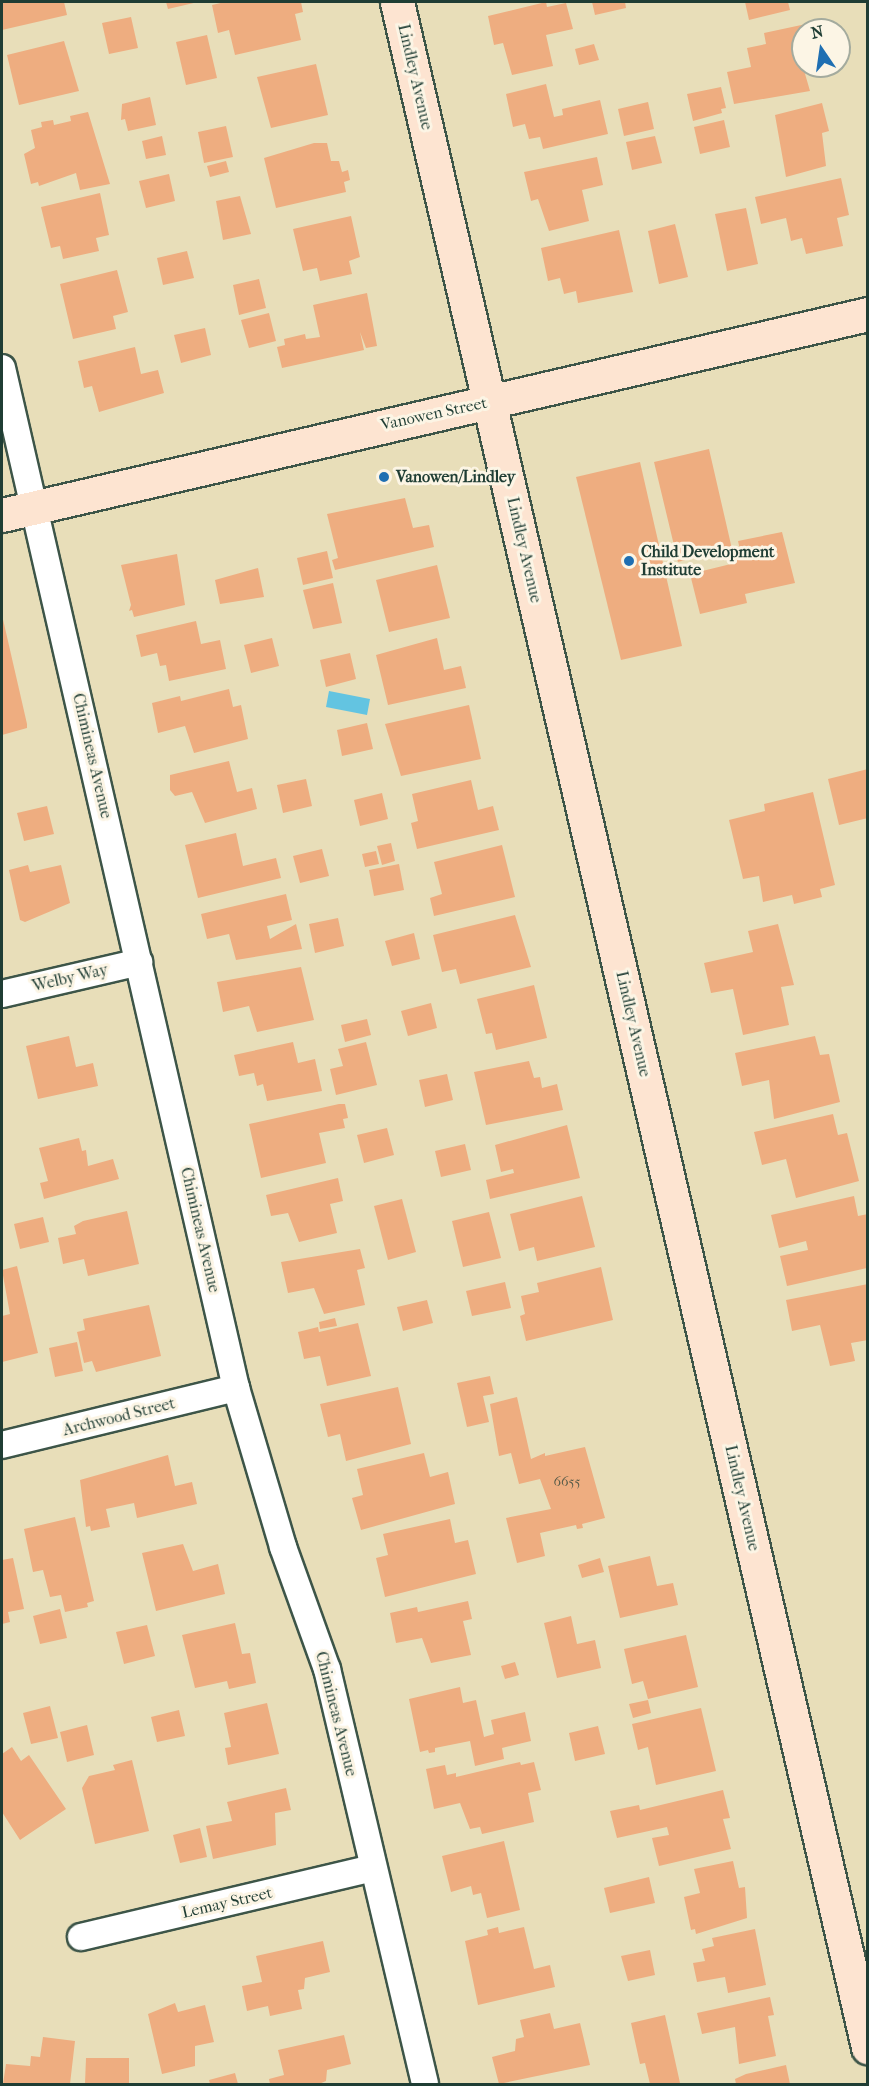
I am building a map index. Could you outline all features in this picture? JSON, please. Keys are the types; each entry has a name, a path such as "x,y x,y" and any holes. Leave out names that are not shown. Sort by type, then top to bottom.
{"main road":[{"name":"Lindley Avenue","path":"398,2 867,2047"},
{"name":"Vanowen Street","path":"2,515 867,314"}],"street":[{"name":"Chimineas Avenue","path":"2,368 236,1388 283,1547 327,1669 425,2085"},
{"name":"Welby Way","path":"2,994 139,962"},
{"name":"Archwood Street","path":"2,1445 236,1388"},
{"name":"Lemay Street","path":"81,1937 373,1869"}],"water":[{"path":"329,691 370,699 367,715 326,707"}],"building":[{"path":"2,2 64,2 67,15 2,30"},
{"path":"166,2 198,2 168,9"},
{"path":"225,2 301,2 303,12 295,14 301,40 235,55 229,30 218,33 212,5"},
{"path":"546,2 547,7 566,3 573,29 546,35 553,66 512,75 503,43 494,45 488,16"},
{"path":"592,2 625,2 626,8 595,15"},
{"path":"745,2 788,2 790,10 749,20"},
{"path":"131,17 138,48 109,54 102,23"},
{"path":"791,27 791,78 806,78 810,91 734,104 727,72 751,67 747,48 766,44 764,33"},
{"path":"207,35 217,78 186,85 176,42"},
{"path":"64,41 79,91 19,105 7,55"},
{"path":"594,44 599,60 579,65 575,49"},
{"path":"316,64 328,115 271,128 257,77"},
{"path":"546,84 554,117 563,115 562,109 600,100 608,134 543,149 540,137 529,139 525,124 513,127 506,94"},
{"path":"721,87 726,108 721,109 722,113 693,121 687,94"},
{"path":"150,97 156,125 128,131 125,119 121,120 122,104"},
{"path":"648,102 654,129 624,136 618,109"},
{"path":"822,103 829,131 822,133 826,166 786,177 775,115"},
{"path":"88,112 110,184 80,190 76,173 39,186 38,182 31,184 24,154 35,148 31,130 42,127 41,122 53,120 54,125 71,121 70,116"},
{"path":"724,120 730,147 700,154 694,127"},
{"path":"226,126 233,157 204,163 198,132"},
{"path":"162,136 166,155 146,159 142,141"},
{"path":"655,136 662,163 632,170 626,142"},
{"path":"314,143 327,143 331,161 339,161 342,172 348,170 350,180 344,182 346,192 276,208 264,158"},
{"path":"597,157 603,185 582,190 589,221 549,231 538,199 531,201 524,172"},
{"path":"226,161 229,172 210,177 207,166"},
{"path":"169,174 175,201 146,208 139,181"},
{"path":"841,178 849,215 837,218 843,246 806,254 802,238 791,241 786,218 761,224 755,197"},
{"path":"100,193 109,235 96,238 99,251 63,259 60,246 51,248 41,207"},
{"path":"240,196 251,234 223,240 216,201"},
{"path":"746,208 758,264 727,271 715,214"},
{"path":"351,216 360,257 349,261 352,274 320,281 317,268 303,271 293,229"},
{"path":"675,224 688,277 659,284 648,231"},
{"path":"619,230 633,292 578,303 576,291 564,294 560,278 548,281 541,248"},
{"path":"187,251 194,278 163,285 157,258"},
{"path":"117,270 128,312 113,316 116,329 73,339 60,284"},
{"path":"259,279 266,308 239,315 233,285"},
{"path":"367,293 377,346 366,348 360,332 364,350 282,368 277,347 285,345 284,339 305,334 306,339 320,337 313,305"},
{"path":"269,313 276,341 249,348 241,320"},
{"path":"205,328 211,355 181,363 174,335"},
{"path":"135,347 141,374 158,370 164,393 99,412 92,386 84,388 78,361"},
{"path":"709,449 732,549 722,552 721,547 688,554 689,559 678,562 654,462"},
{"name":"Child Development Institute","path":"640,462 682,646 621,660 576,477"},
{"path":"405,498 413,528 429,525 434,547 335,570 332,560 338,558 327,514"},
{"path":"782,532 795,583 745,594 747,603 700,614 690,574 735,563 733,552 740,550 738,541"},
{"path":"327,551 333,578 303,585 297,558"},
{"path":"177,554 185,605 134,617 132,610 129,611 131,605 121,565"},
{"path":"437,565 450,618 389,632 376,580"},
{"path":"258,568 264,597 220,604 215,580"},
{"path":"333,583 342,623 313,629 303,590"},
{"path":"2,615 27,728 2,735"},
{"path":"196,621 201,644 220,640 226,669 169,681 166,665 160,666 157,653 141,657 136,635"},
{"path":"272,638 279,666 251,673 244,645"},
{"path":"437,638 444,670 461,666 466,688 388,705 376,655"},
{"path":"350,653 356,679 326,687 320,660"},
{"path":"229,689 233,707 241,705 248,739 194,753 185,726 158,733 152,703 180,696 181,701"},
{"path":"469,705 481,759 401,776 385,724"},
{"path":"367,723 373,749 342,756 337,730"},
{"path":"229,761 237,792 252,788 257,809 205,823 192,792 175,796 170,790 170,775"},
{"path":"868,769 868,818 839,825 828,779"},
{"path":"306,779 312,806 283,813 277,785"},
{"path":"471,780 478,810 493,806 499,830 417,849 411,823 418,821 412,794"},
{"path":"813,792 835,885 820,889 822,897 794,904 792,895 763,902 759,876 743,879 729,820 765,811 764,804"},
{"path":"382,793 388,819 360,826 354,800"},
{"path":"47,806 54,834 24,841 17,813"},
{"path":"236,833 243,866 276,858 281,878 198,898 185,845"},
{"path":"391,843 395,861 382,865 377,846"},
{"path":"502,845 515,897 434,916 430,898 442,894 434,862"},
{"path":"322,849 329,876 300,883 293,856"},
{"path":"376,851 379,864 365,867 362,854"},
{"path":"399,864 404,890 374,896 369,870"},
{"path":"28,865 30,872 61,865 70,903 25,922 20,920 9,870"},
{"path":"286,894 292,920 267,926 270,939 296,924 302,949 236,960 229,934 207,939 201,914"},
{"path":"515,915 531,967 460,984 456,969 442,972 433,935"},
{"path":"338,918 344,946 315,953 309,924"},
{"path":"778,924 794,985 781,987 789,1025 743,1035 733,989 711,993 704,963 753,952 748,931"},
{"path":"414,933 420,959 392,966 385,941"},
{"path":"301,967 314,1020 257,1032 249,1006 223,1012 217,982"},
{"path":"534,985 547,1038 496,1050 492,1033 486,1034 477,999"},
{"path":"431,1003 437,1028 408,1036 401,1011"},
{"path":"367,1019 371,1035 345,1042 341,1025"},
{"path":"69,1036 76,1067 93,1063 98,1086 38,1099 26,1046"},
{"path":"815,1036 820,1055 829,1054 840,1102 774,1119 769,1080 742,1086 735,1053"},
{"path":"293,1042 298,1063 315,1059 322,1091 267,1101 263,1084 257,1086 254,1073 239,1076 234,1055"},
{"path":"366,1042 377,1085 336,1095 330,1069 343,1066 338,1049"},
{"path":"529,1061 534,1078 540,1077 542,1088 557,1084 563,1110 486,1125 474,1072"},
{"path":"447,1074 453,1100 425,1107 419,1080"},
{"path":"345,1104 348,1118 343,1119 345,1128 319,1133 326,1163 261,1178 249,1124"},
{"path":"833,1114 838,1135 847,1133 859,1181 796,1198 786,1159 762,1165 754,1132"},
{"path":"567,1125 580,1178 490,1199 486,1180 514,1173 513,1169 501,1172 495,1145"},
{"path":"387,1128 394,1155 364,1163 357,1135"},
{"path":"79,1138 82,1151 86,1150 88,1166 113,1159 119,1179 44,1199 40,1183 48,1181 39,1148"},
{"path":"465,1144 471,1170 441,1177 435,1151"},
{"path":"338,1178 343,1201 330,1204 337,1233 299,1242 288,1213 271,1216 266,1195"},
{"path":"582,1196 595,1247 537,1261 534,1247 519,1251 510,1214"},
{"path":"854,1196 858,1216 868,1214 867,1268 787,1286 780,1256 808,1250 806,1241 779,1248 771,1215"},
{"path":"402,1199 416,1252 388,1260 374,1206"},
{"path":"127,1211 139,1264 88,1276 84,1259 63,1264 58,1238 76,1234 74,1226 83,1221"},
{"path":"489,1212 501,1258 463,1267 452,1221"},
{"path":"43,1217 49,1242 20,1249 14,1224"},
{"path":"360,1249 365,1268 357,1270 365,1305 324,1314 314,1288 288,1293 281,1262"},
{"path":"17,1266 38,1353 2,1362 2,1316 10,1314 2,1270"},
{"path":"601,1267 613,1320 526,1341 520,1316 525,1314 521,1296 539,1292 537,1283"},
{"path":"505,1282 511,1308 472,1316 466,1291"},
{"path":"868,1284 868,1340 851,1343 855,1361 830,1366 820,1325 792,1331 786,1300"},
{"path":"427,1300 433,1323 403,1331 397,1307"},
{"path":"149,1305 161,1356 96,1372 92,1361 84,1363 77,1332 85,1330 83,1319"},
{"path":"335,1318 337,1326 320,1329 319,1322"},
{"path":"358,1323 371,1376 327,1386 320,1356 304,1359 298,1332 318,1327 319,1332"},
{"path":"77,1342 83,1371 55,1377 49,1348"},
{"path":"490,1376 494,1394 483,1396 489,1422 467,1427 457,1383"},
{"path":"398,1387 411,1444 346,1461 340,1434 328,1437 320,1404"},
{"path":"517,1397 531,1459 545,1453 545,1456 585,1447 605,1518 582,1524 583,1528 577,1529 576,1525 540,1533 545,1556 517,1563 506,1518 551,1509 540,1479 519,1484 511,1453 499,1456 490,1404"},
{"path":"424,1453 430,1477 448,1472 455,1504 361,1530 352,1498 363,1495 357,1469"},
{"path":"168,1455 175,1486 192,1482 197,1504 137,1518 134,1503 106,1509 110,1527 91,1531 90,1526 86,1527 80,1480"},
{"path":"75,1517 94,1601 87,1603 88,1607 65,1612 61,1595 50,1597 43,1570 33,1572 24,1529"},
{"path":"450,1519 455,1543 468,1540 476,1574 385,1597 376,1558 388,1555 383,1534"},
{"path":"183,1544 193,1571 218,1564 225,1594 156,1611 142,1553"},
{"path":"650,1556 657,1586 673,1583 678,1605 620,1618 608,1566"},
{"path":"13,1558 24,1609 8,1612 10,1622 2,1624 2,1560"},
{"path":"600,1558 604,1572 582,1578 578,1565"},
{"path":"468,1601 472,1619 463,1621 471,1655 431,1663 422,1638 396,1643 390,1613 417,1607 418,1612"},
{"path":"60,1609 67,1638 40,1644 33,1616"},
{"path":"571,1616 577,1644 595,1640 601,1668 557,1678 544,1623"},
{"path":"235,1623 242,1654 250,1653 256,1683 229,1689 227,1681 195,1688 182,1635"},
{"path":"147,1625 155,1656 124,1664 116,1632"},
{"path":"686,1635 698,1687 648,1699 643,1681 632,1684 624,1649"},
{"path":"515,1662 519,1675 505,1679 501,1666"},
{"path":"460,1687 463,1703 476,1700 484,1737 494,1734 491,1720 525,1712 531,1741 502,1748 504,1759 475,1766 470,1741 435,1748 435,1752 429,1753 428,1750 420,1752 409,1699"},
{"path":"648,1700 651,1713 633,1718 629,1704"},
{"path":"267,1703 279,1754 228,1765 225,1748 231,1747 224,1713"},
{"path":"50,1706 58,1738 31,1744 23,1713"},
{"path":"701,1708 716,1771 656,1785 648,1747 638,1750 632,1724"},
{"path":"179,1710 185,1736 157,1742 151,1717"},
{"path":"87,1725 94,1755 67,1762 60,1732"},
{"path":"598,1726 605,1754 575,1761 569,1733"},
{"path":"12,1747 21,1761 29,1755 66,1809 20,1840 2,1812 2,1754"},
{"path":"132,1760 149,1831 95,1844 82,1788 89,1776 115,1770 113,1765"},
{"path":"520,1762 521,1765 534,1762 541,1790 528,1793 534,1822 482,1834 480,1827 470,1829 460,1803 434,1809 426,1769 445,1765 447,1775 456,1773 456,1777"},
{"path":"286,1788 291,1810 275,1813 276,1845 213,1859 206,1826 232,1821 227,1802"},
{"path":"723,1790 730,1818 723,1819 731,1849 659,1866 652,1838 669,1835 667,1827 617,1838 610,1811 639,1805 640,1810"},
{"path":"200,1828 207,1857 180,1863 173,1835"},
{"path":"504,1841 520,1910 487,1918 481,1893 473,1895 471,1886 451,1892 442,1856"},
{"path":"733,1861 739,1888 745,1887 747,1918 696,1934 695,1929 691,1930 684,1897 700,1893 694,1869"},
{"path":"649,1877 655,1903 610,1913 604,1888"},
{"path":"498,1927 499,1933 524,1927 534,1969 550,1965 555,1987 478,2005 465,1941 488,1935 487,1930"},
{"path":"755,1929 766,1985 728,1993 725,1977 697,1982 693,1963 705,1961 702,1949 714,1946 712,1938"},
{"path":"323,1941 330,1972 305,1978 304,1989 298,1990 302,2009 270,2016 268,2006 247,2011 242,1986 262,1982 256,1956"},
{"path":"650,1950 655,1975 628,1981 621,1956"},
{"path":"770,1997 774,2015 768,2016 776,2056 739,2064 735,2027 702,2034 697,2013"},
{"path":"175,2003 178,2012 205,2005 214,2042 195,2046 195,2066 162,2074 148,2014"},
{"path":"550,2013 554,2029 580,2023 590,2065 499,2084 492,2057 515,2051 516,2039 524,2037 520,2020"},
{"path":"665,2015 680,2083 650,2084 645,2063 640,2064 631,2023"},
{"path":"344,2035 351,2064 327,2070 326,2081 319,2084 270,2084 269,2079 284,2075 278,2050"},
{"path":"43,2037 75,2041 70,2084 3,2084 6,2064 30,2066 31,2056 40,2057"},
{"path":"86,2058 129,2058 129,2084 85,2084"},
{"path":"786,2065 790,2084 736,2084 735,2079 746,2074"},
{"path":"235,2073 238,2084 210,2084 209,2080"}],"place":[{"name":"Vanowen/Lindley","path":"384,477"},
{"name":"Child Development Institute","path":"629,561"}]}
